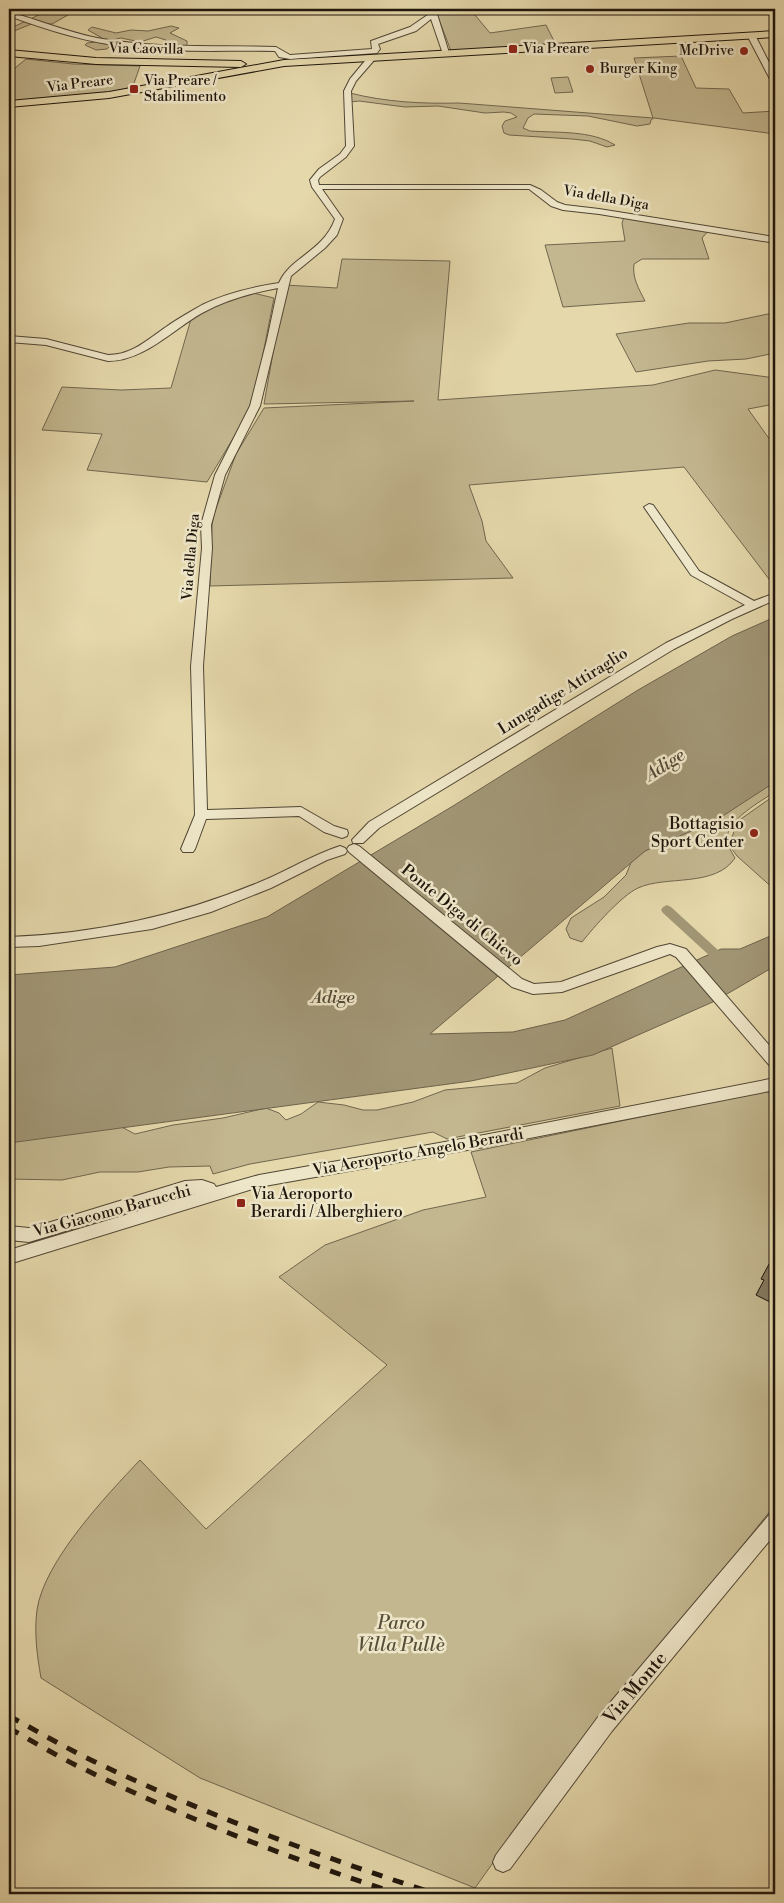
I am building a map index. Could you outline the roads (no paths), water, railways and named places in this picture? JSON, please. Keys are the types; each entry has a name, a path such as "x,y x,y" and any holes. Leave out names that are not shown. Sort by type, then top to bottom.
{"main road":[{"name":"Via Preare","path":"9,104 94,97 284,63 775,34"},
{"name":"Via Caovilla","path":"9,53 88,61 143,64 284,63"}],"street":[{"path":"9,14 61,31 109,43 171,47 276,49 281,51 282,55 290,57 374,51 376,49 374,43 407,32 424,22 430,10"},
{"path":"430,10 447,54"},
{"path":"751,35 775,81"},
{"path":"316,187 314,180 318,172 331,165 349,148 352,136 347,94 350,86 372,58"},
{"name":"Via della Diga","path":"316,187 530,187 540,191 548,200 559,206 597,210 681,226 775,240"},
{"name":"Via della Diga","path":"188,849 201,815 197,666 207,548 206,525 220,475 232,448 248,423 260,390 283,285 287,275 322,246 334,233 338,219 336,213 316,187"},
{"path":"9,339 46,342 108,358 117,358 147,346 171,328 214,303 283,285"},
{"path":"649,507 695,573 720,588 738,595 753,605"},
{"name":"Lungadige Attiraglio","path":"9,942 39,941 152,924 206,908 266,885 322,856 662,651 703,628 775,596"},
{"path":"201,815 301,811 344,842"},
{"name":"Ponte Diga di Chievo","path":"344,842 503,973 517,983 533,989 562,987 657,952 670,949 681,953 773,1059"},
{"name":"Via Aeroporto Angelo Berardi","path":"9,1257 259,1181 484,1141 775,1084"},
{"name":"Via Giacomo Barucchi","path":"9,1233 29,1235 42,1232 185,1188 202,1187 209,1189 212,1196"},
{"name":"Via Monte","path":"503,1862 605,1724 773,1524"}],"water":[{"name":"Adige","path":"775,617 775,782 715,821 645,851 430,1034 513,1032 565,1020 721,949 740,949 775,934 775,966 715,1001 593,1055 471,1081 9,1143 9,975 115,967 267,917 453,806 638,690 732,636"}],"waterway":[{"path":"667,910 726,964"}],"railway":[{"path":"9,1716 93,1761 177,1799 305,1849 436,1894"},
{"path":"9,1728 76,1765 201,1822 319,1867 398,1894"}],"place":[{"name":"Via Preare","path":"513,49"},
{"name":"McDrive","path":"744,51"},
{"name":"Burger King","path":"590,69"},
{"name":"Via Preare / Stabilimento","path":"134,89"},
{"name":"Bottagisio Sport Center","path":"754,833"},
{"name":"Via Aeroporto Berardi / Alberghiero","path":"241,1203"}],"park label":[{"name":"Parco Villa Pullè","path":"401,1634"}]}
